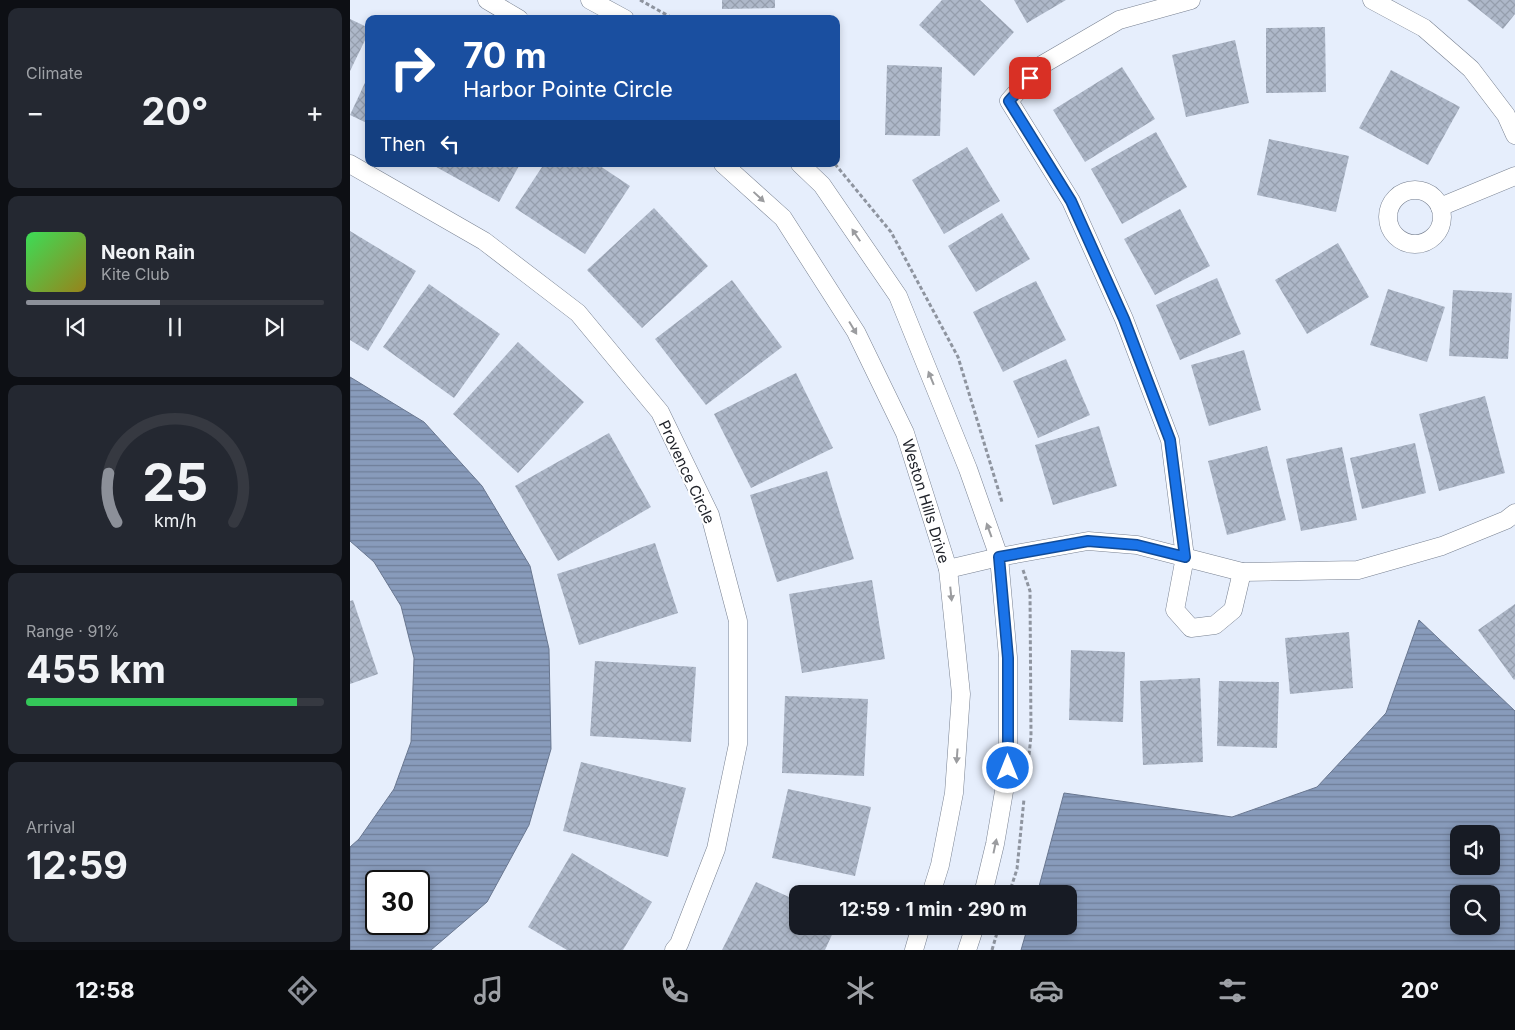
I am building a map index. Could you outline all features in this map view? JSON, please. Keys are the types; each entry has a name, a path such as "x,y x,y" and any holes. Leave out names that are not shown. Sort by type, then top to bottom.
{"street":[{"path":"486,0 512,15"},
{"path":"590,0 618,15"},
{"path":"1191,0 1119,20 1040,66 1009,101 1071,201 1124,319 1170,440 1185,557 1175,610 1192,628 1215,625 1233,610 1242,572"},
{"path":"1372,0 1424,28 1471,69 1506,115 1515,135"},
{"name":"Provence Circle","path":"350,164 484,241 578,313 660,412 710,515 738,620 738,744 716,849 679,944 674,950"},
{"name":"Weston Hills Drive","path":"727,167 783,218 856,332 905,433 948,569 962,694 954,793 940,865 934,885"},
{"path":"803,167 822,185 898,296 968,470 999,557 1008,658 1008,768 996,844 985,885"},
{"path":"1440,207 1515,176"},
{"path":"948,569 999,557 1088,541 1137,545 1242,572 1358,570 1442,546 1506,520 1515,513"},
{"path":"914,950 918,935"},
{"path":"967,950 972,935"}],"path":[{"path":"640,0 667,15"},
{"path":"992,950 996,935"}],"water":[{"path":"350,377 424,422 482,486 530,566 549,649 551,749 529,825 487,902 431,950 350,950 350,847 359,839 394,789 411,742 414,658 401,606 374,562 350,541"},
{"path":"1419,620 1515,711 1515,950 1021,950 1025,935 1077,935 1077,885 1039,885 1064,793 1232,817 1317,787 1386,713"}],"building":[{"path":"722,0 775,0 775,8 722,9"},
{"path":"942,0 980,0 1014,32 974,76 919,25"},
{"path":"1014,0 1066,0 1027,23"},
{"path":"1467,0 1515,0 1515,14 1503,29"},
{"path":"350,19 365,26 365,40 350,71"},
{"path":"1325,27 1326,92 1266,93 1266,28"},
{"path":"1235,40 1249,103 1186,117 1172,55"},
{"path":"887,65 942,67 940,136 885,135"},
{"path":"1122,67 1155,119 1085,162 1053,110"},
{"path":"1391,70 1460,107 1428,165 1359,128"},
{"path":"365,83 365,122 350,115"},
{"path":"1156,132 1187,187 1122,224 1091,169"},
{"path":"1269,139 1349,156 1336,212 1257,195"},
{"path":"967,147 1000,201 944,234 912,180"},
{"path":"436,167 518,167 499,202"},
{"path":"542,167 602,167 630,186 585,254 515,208"},
{"path":"654,208 708,266 642,328 587,270"},
{"path":"1180,209 1210,266 1155,295 1124,239"},
{"path":"1002,213 1030,259 976,292 948,246"},
{"path":"350,231 416,271 368,351 350,340"},
{"path":"1338,243 1369,297 1307,334 1275,280"},
{"path":"1217,278 1241,334 1180,360 1156,305"},
{"path":"732,280 782,347 706,405 655,339"},
{"path":"1036,281 1066,340 1003,372 973,312"},
{"path":"429,284 500,334 454,398 383,347"},
{"path":"1388,289 1445,307 1427,362 1370,345"},
{"path":"1453,290 1512,293 1508,359 1449,356"},
{"path":"518,342 584,402 518,473 453,414"},
{"path":"1244,350 1261,410 1209,426 1191,365"},
{"path":"1066,359 1090,415 1038,438 1013,381"},
{"path":"796,373 833,448 751,488 714,414"},
{"path":"1485,396 1505,473 1439,491 1419,414"},
{"path":"1099,426 1117,486 1053,505 1035,445"},
{"path":"609,433 651,507 558,561 515,486"},
{"path":"1415,443 1426,493 1362,509 1350,458"},
{"path":"1267,446 1286,520 1227,535 1208,461"},
{"path":"1342,447 1357,520 1301,531 1286,459"},
{"path":"827,471 854,559 777,582 750,495"},
{"path":"655,543 678,613 579,645 557,574"},
{"path":"872,580 885,659 802,673 789,594"},
{"path":"353,600 378,674 350,684 350,601"},
{"path":"1515,604 1515,679 1514,680 1478,630"},
{"path":"1349,632 1353,688 1290,694 1285,638"},
{"path":"1071,650 1125,652 1123,722 1069,720"},
{"path":"595,661 696,667 691,742 590,736"},
{"path":"1200,678 1203,762 1143,765 1140,681"},
{"path":"1219,681 1279,682 1277,748 1217,746"},
{"path":"785,696 868,699 864,776 782,773"},
{"path":"581,762 686,788 668,857 563,831"},
{"path":"788,789 871,807 855,876 772,858"},
{"path":"572,853 652,902 623,950 567,950 528,927"},
{"path":"756,882 789,897 789,935 832,935 825,950 722,950"}],"route":[{"path":"1008,768 1008,658 999,557 1088,541 1137,545 1185,557 1170,440 1124,319 1071,201 1009,101 1030,78"}]}
